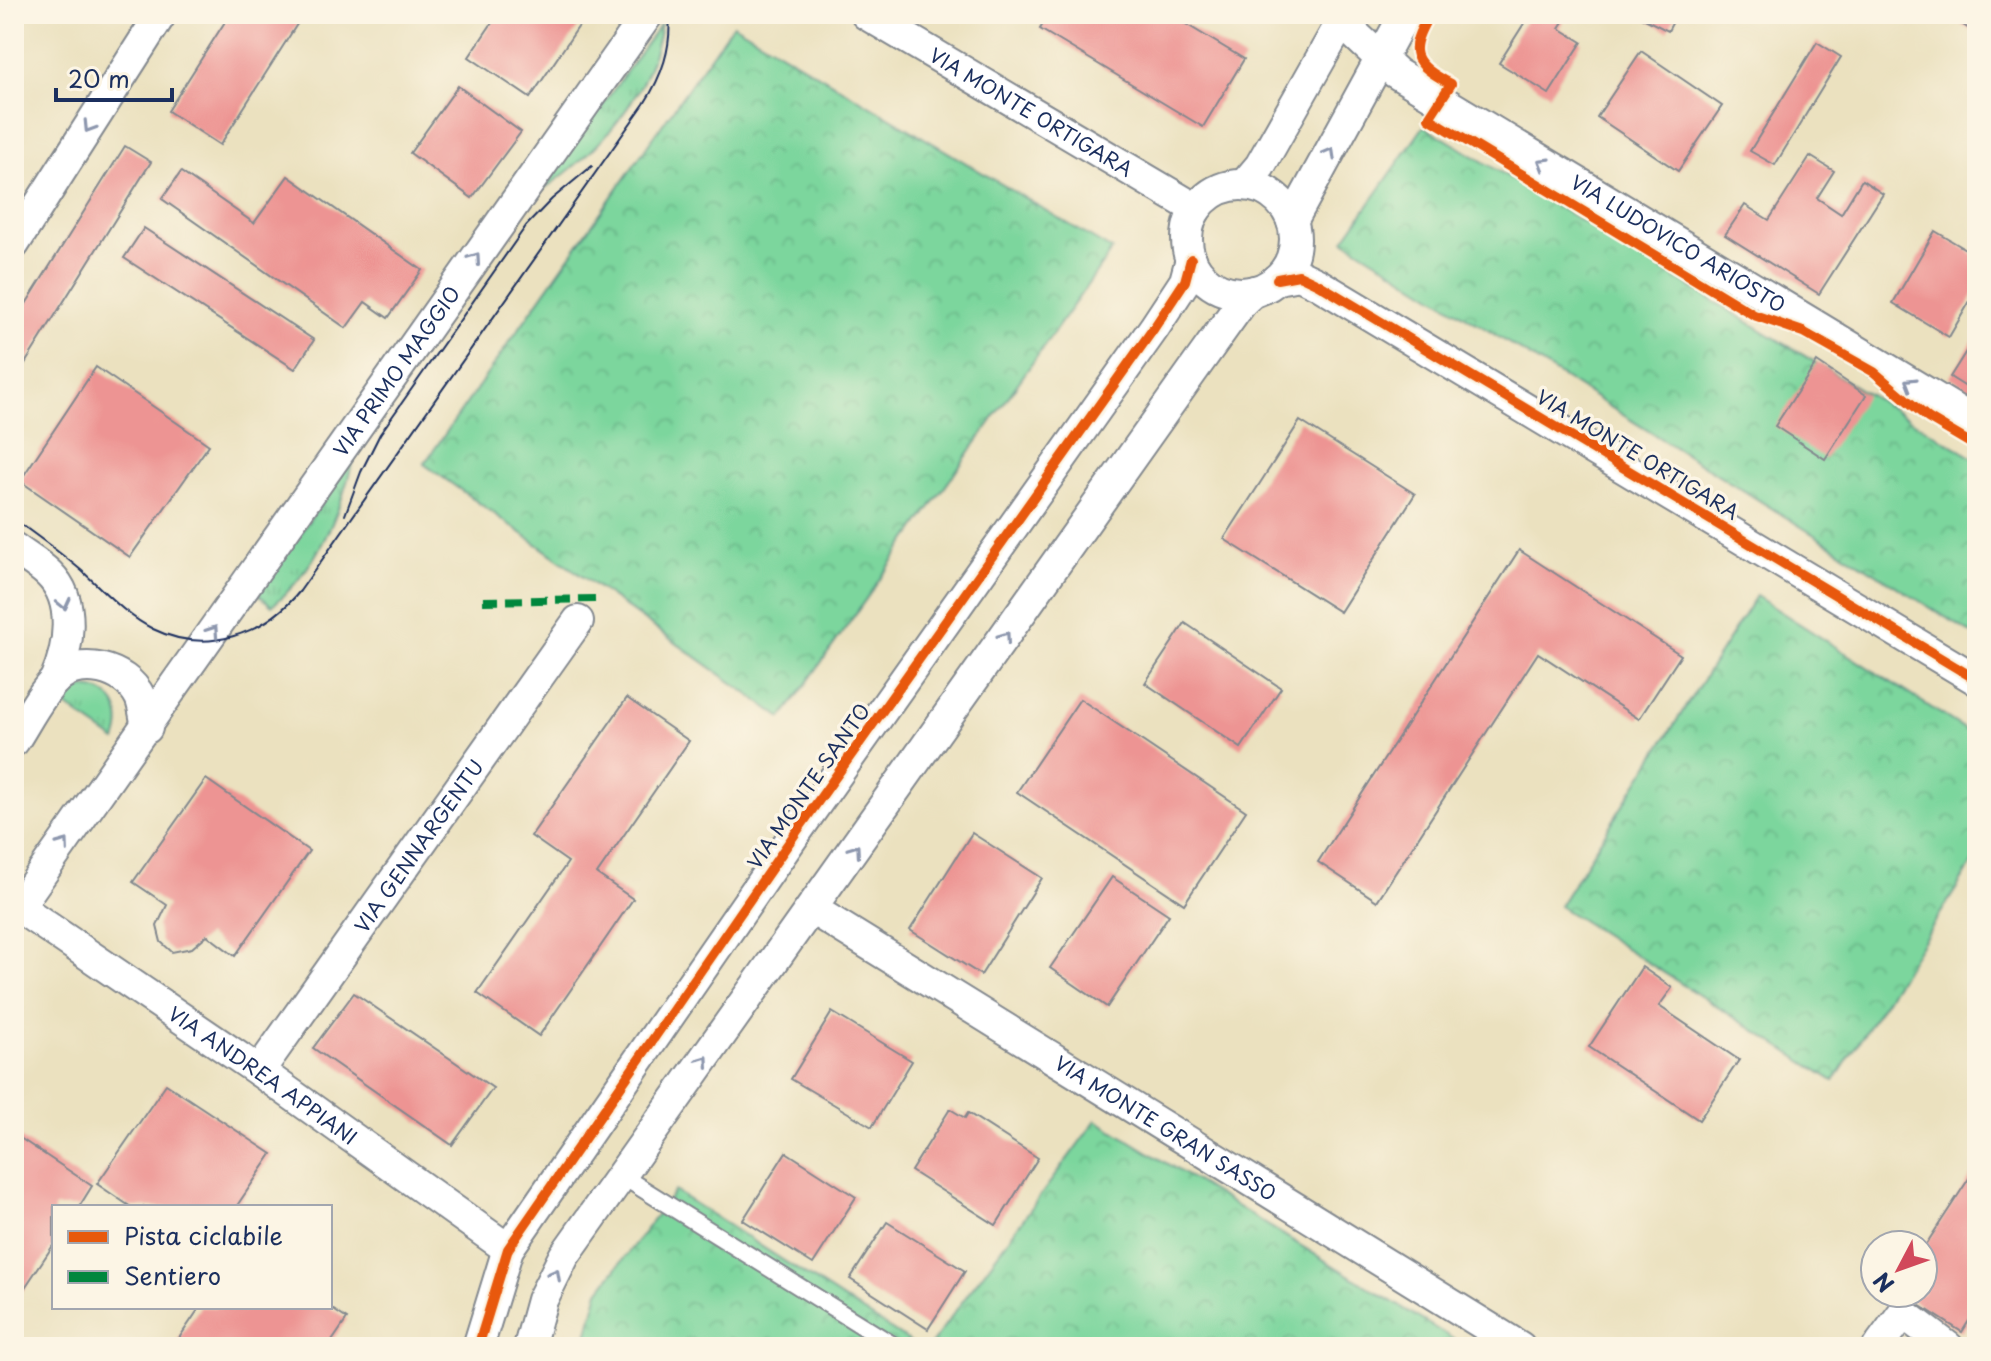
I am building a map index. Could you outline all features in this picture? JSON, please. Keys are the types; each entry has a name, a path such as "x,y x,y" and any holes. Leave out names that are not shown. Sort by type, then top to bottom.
{"street":[{"path":"14,244 161,14"},
{"name":"VIA PRIMO MAGGIO","path":"16,906 147,728 257,567 648,14"},
{"name":"VIA MONTE ORTIGARA","path":"866,14 1196,209"},
{"path":"1292,221 1405,14"},
{"path":"1244,185 1260,166 1340,16"},
{"name":"VIA LUDOVICO ARIOSTO","path":"1340,16 1380,61 1440,101 1977,423"},
{"path":"529,1347 542,1300 558,1267 1242,302 1265,285 1285,270 1295,240 1292,221 1274,195 1244,185 1214,192 1196,209 1187,233 1191,259 1201,275 1216,287 1234,292 1265,285"},
{"name":"VIA MONTE SANTO","path":"478,1347 508,1249 797,831 1154,328 1185,281 1191,259"},
{"name":"VIA MONTE ORTIGARA","path":"1265,285 1299,275 1318,284 1977,680"},
{"path":"14,548 49,574 62,593 67,619 63,662 55,680 14,741"},
{"name":"VIA GENNARGENTU","path":"259,1071 578,621"},
{"path":"55,680 69,669 82,666 121,675 139,697 147,728"},
{"name":"VIA ANDREA APPIANI","path":"16,906 259,1071 508,1249"},
{"name":"VIA MONTE GRAN SASSO","path":"812,909 1520,1347"},
{"path":"1878,1347 1903,1313 1948,1347"}],"lane":[{"path":"622,1176 896,1347"}],"green space":[{"path":"661,23 655,49 635,97 603,139 564,175 542,190"},
{"path":"733,24 1112,250 782,718 424,464"},
{"path":"1424,126 1977,460 1977,637 1344,240"},
{"path":"354,456 334,518 315,557 272,606 258,594"},
{"path":"1756,596 1977,737 1977,856 1834,1081 1559,906"},
{"path":"82,688 102,692 115,704 119,721 116,741 60,702"},
{"path":"1096,1120 1466,1347 929,1347"},
{"path":"675,1191 918,1347 584,1347 599,1291"}],"building":[{"path":"230,14 288,14 299,21 220,145 168,111"},
{"path":"498,14 587,14 530,98 469,57"},
{"path":"1049,14 1169,14 1244,59 1203,127 1040,29"},
{"path":"1530,14 1568,14 1559,28 1582,42 1549,94 1499,63"},
{"path":"1635,14 1677,14 1668,31"},
{"path":"1946,14 1977,14 1977,34"},
{"path":"1817,42 1841,57 1775,165 1750,151"},
{"path":"1641,51 1722,106 1678,171 1597,117"},
{"path":"458,86 521,132 472,198 410,153"},
{"path":"125,146 151,162 14,381 14,323"},
{"path":"1810,156 1834,171 1817,198 1841,214 1862,180 1883,194 1819,294 1725,235 1745,205 1769,220"},
{"path":"181,172 254,223 288,176 422,270 388,318 365,302 346,328 162,199"},
{"path":"144,228 314,340 295,369 124,258"},
{"path":"1935,231 1977,256 1977,289 1949,337 1893,303"},
{"path":"1977,334 1977,394 1950,377"},
{"path":"1817,362 1866,395 1825,459 1775,426"},
{"path":"96,367 209,445 130,557 20,481"},
{"path":"1300,421 1415,494 1340,612 1224,539"},
{"path":"1519,550 1681,655 1639,719 1538,653 1377,901 1318,862"},
{"path":"1185,623 1281,688 1241,748 1145,683"},
{"path":"627,698 689,741 597,874 633,899 539,1036 477,993 568,862 531,836"},
{"path":"1080,699 1246,811 1184,904 1017,792"},
{"path":"206,779 309,851 235,956 207,935 192,948 172,952 161,942 157,926 167,905 133,882"},
{"path":"972,833 1042,878 981,975 910,930"},
{"path":"1112,877 1169,915 1107,1007 1050,968"},
{"path":"1642,967 1672,988 1659,1006 1739,1060 1699,1120 1589,1047"},
{"path":"354,993 493,1088 452,1145 313,1048"},
{"path":"832,1012 912,1061 872,1127 791,1079"},
{"path":"166,1084 272,1154 237,1205 128,1205 97,1184"},
{"path":"950,1109 965,1118 968,1113 1038,1158 996,1225 911,1171"},
{"path":"14,1134 92,1186 80,1205 52,1205 52,1247 22,1292 14,1287"},
{"path":"786,1152 856,1197 813,1264 743,1220"},
{"path":"1977,1166 1977,1308 1962,1332 1926,1309 1939,1309 1939,1229 1936,1229"},
{"path":"887,1222 965,1271 928,1329 850,1279"},
{"path":"199,1309 332,1309 347,1319 328,1347 173,1347"}],"tram line":[{"path":"14,519 74,564 124,610 143,624 173,637 213,640 233,636 252,629 286,606 300,591 644,104 664,61 669,38 669,14"},
{"path":"345,515 380,434 526,226 552,199 592,166"}],"marked path":[{"path":"483,601 595,599"}],"cycle path":[{"path":"1430,14 1418,38 1417,55 1428,70 1451,84 1429,118 1754,315 1803,332 1874,372 1928,418 1977,447"},
{"path":"478,1347 508,1249 797,831 1154,328 1185,281 1191,259"},
{"path":"1277,279 1299,275 1318,284 1977,680"}]}
